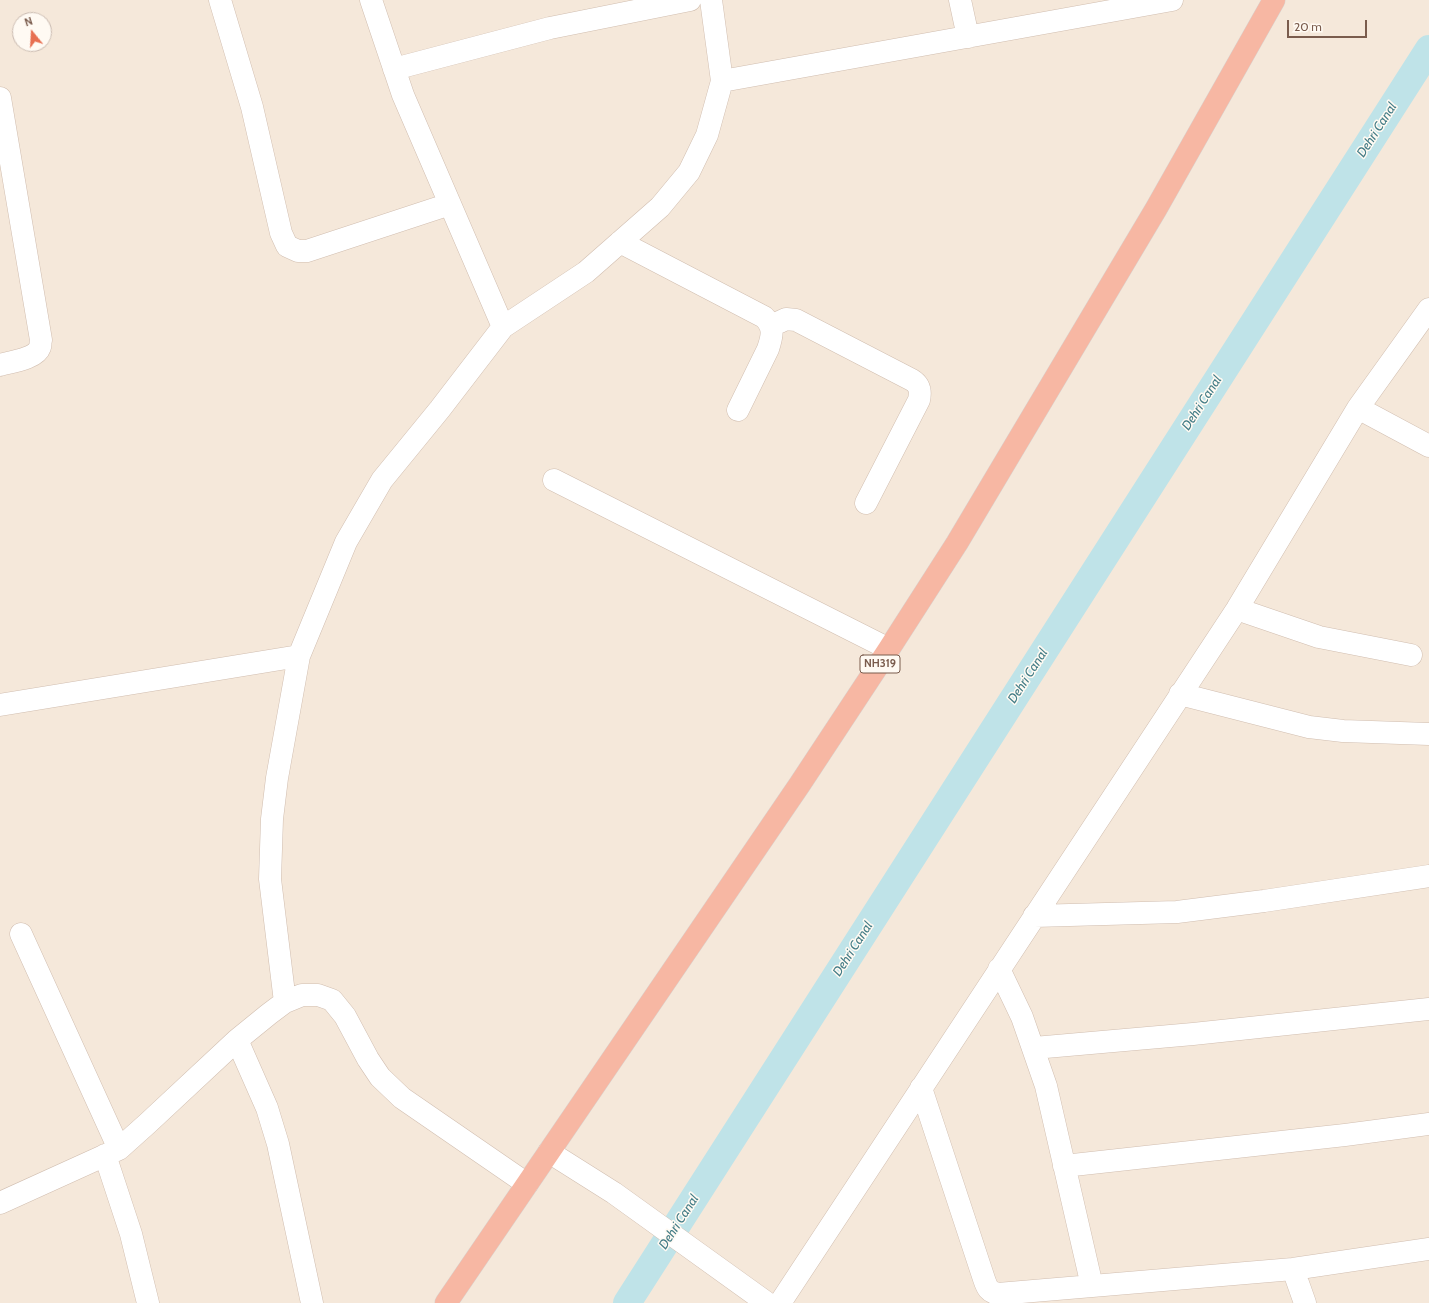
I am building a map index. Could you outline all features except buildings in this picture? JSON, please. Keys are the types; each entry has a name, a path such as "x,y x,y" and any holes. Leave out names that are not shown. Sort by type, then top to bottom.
{"highway":[{"name":"NH319","path":"446,1303 889,650 957,543 1156,209 1274,0"}],"street":[{"path":"220,0 252,107 281,233 287,246 298,251 307,251 450,204"},
{"path":"371,0 403,95 503,327"},
{"path":"394,69 550,28 690,0"},
{"path":"285,1002 270,879 272,819 276,778 299,656 346,542 382,480 440,409 503,327 586,272 660,207 689,172 707,135 722,81 711,0"},
{"path":"960,0 968,37"},
{"path":"722,81 1172,0"},
{"path":"0,98 40,347 33,355 24,359 0,365"},
{"path":"620,242 764,317 768,321 772,331 768,349 738,410"},
{"path":"780,1303 1180,694 1237,610 1358,408 1429,309"},
{"path":"771,326 786,319 796,320 912,380 919,386 919,400 866,504"},
{"path":"1358,408 1429,446"},
{"path":"554,480 889,650"},
{"path":"1237,610 1319,637 1411,655"},
{"path":"0,705 299,656"},
{"path":"1180,694 1309,727 1356,732 1429,734"},
{"path":"1034,916 1177,912 1264,901 1429,876"},
{"path":"21,934 112,1152 148,1303"},
{"path":"999,969 1022,1017 1046,1086 1092,1286"},
{"path":"0,1203 112,1152 148,1123 237,1040 268,1014 285,1002 302,995 318,995 332,1000 345,1016 368,1059 380,1077 402,1098 527,1184"},
{"path":"1034,1048 1193,1034 1429,1009"},
{"path":"237,1040 264,1101 278,1144 312,1303"},
{"path":"921,1088 984,1279 989,1291 998,1294 1293,1269 1429,1249"},
{"path":"1064,1166 1345,1135 1429,1124"},
{"path":"549,1152 614,1193 767,1303"},
{"path":"1293,1269 1305,1303"}],"shaded area":[{"path":"0,0 1429,0 1429,1303 0,1303"}],"waterway":[{"name":"Dehri Canal","path":"627,1303 1429,49"}]}
